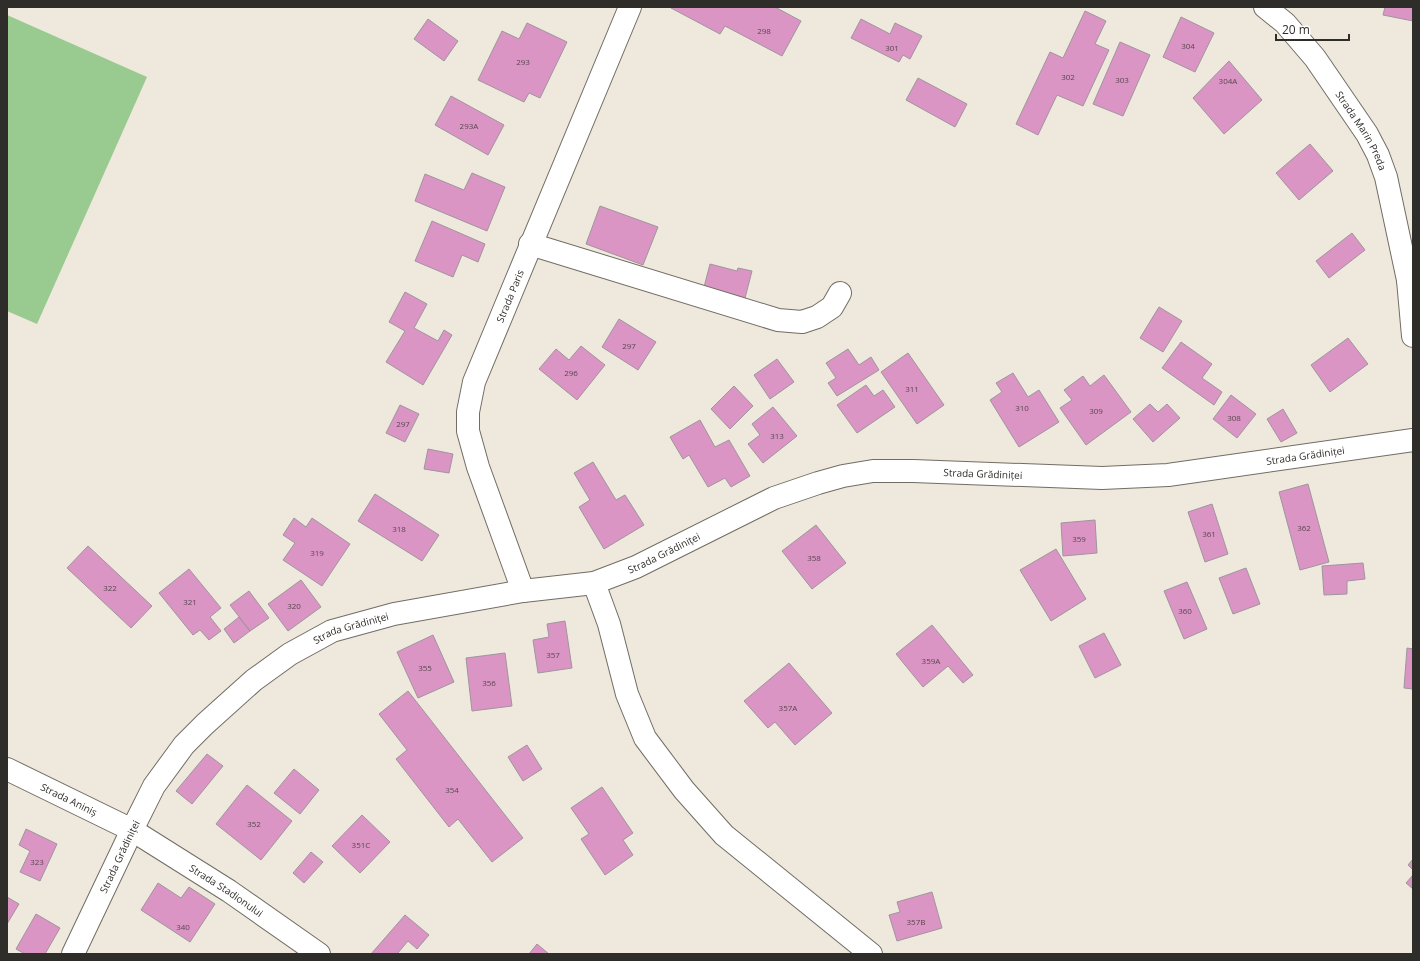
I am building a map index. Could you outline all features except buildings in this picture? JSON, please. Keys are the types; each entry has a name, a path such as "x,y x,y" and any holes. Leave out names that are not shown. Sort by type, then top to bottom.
{"street":[{"name":"Strada Paris","path":"523,591 478,467 468,432 468,412 474,382 530,244 630,7"},
{"name":"Strada Marin Preda","path":"1265,7 1285,23 1315,58 1368,134 1378,155 1386,177 1410,276 1413,336"},
{"path":"530,244 778,320 802,322 818,318 832,307 840,293"},
{"name":"Strada Grădiniței","path":"73,954 154,786 184,745 254,680 290,654 332,631 394,614 523,591 594,583 636,567 774,498 843,476 873,471 913,471 1102,478 1168,475 1413,440"},
{"path":"594,583 609,624 627,694 645,738 684,790 724,835 871,954"},
{"name":"Strada Aniniș","path":"7,769 132,830"},
{"name":"Strada Stadionului","path":"132,830 229,891 319,954"}],"green space":[{"path":"7,15 147,77 37,324 7,311"}]}
